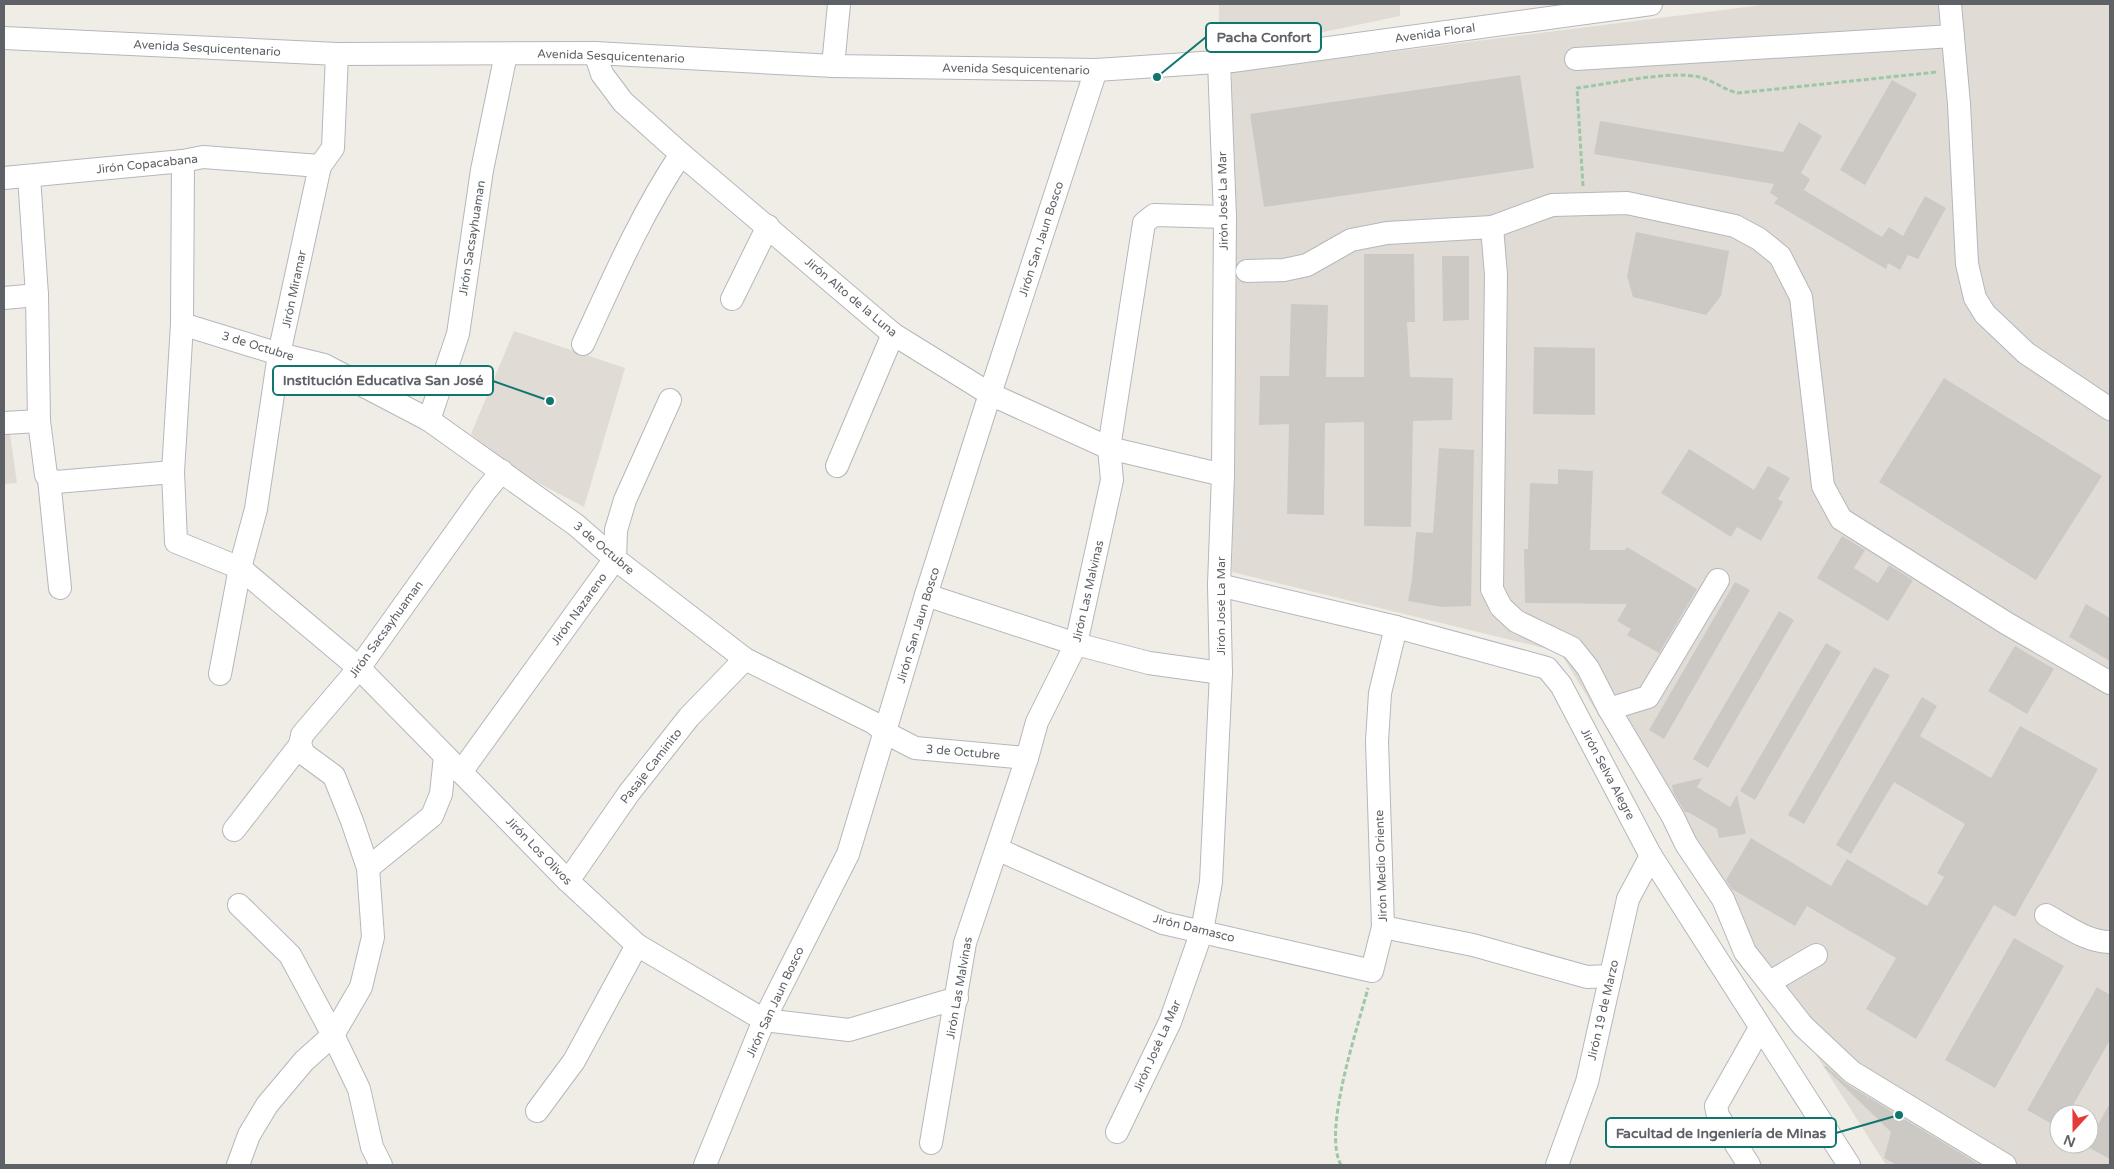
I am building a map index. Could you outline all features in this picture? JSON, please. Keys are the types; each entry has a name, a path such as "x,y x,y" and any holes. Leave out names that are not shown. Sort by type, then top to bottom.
{"street":[{"path":"833,66 839,4"},
{"name":"Avenida Floral","path":"1219,62 1651,4"},
{"path":"1950,4 1956,70 1967,264 1975,298 1985,314 2026,353 2110,409"},
{"path":"1576,59 1952,36"},
{"name":"Avenida Sesquicentenario","path":"4,38 336,54 595,53 833,66 1096,70 1219,62"},
{"name":"Jirón Alto de la Luna","path":"595,53 602,74 623,102 681,154 894,334 990,394 1110,448 1223,475"},
{"name":"Jirón Miramar","path":"220,674 240,568 256,509 279,354 320,166 333,148 336,54"},
{"name":"Jirón Sacsayhuaman","path":"430,420 458,334 482,170 506,54"},
{"name":"Jirón José La Mar","path":"1117,1132 1170,1022 1202,931 1211,882 1221,672 1219,584 1223,475 1225,217 1219,62"},
{"name":"Jirón San Jaun Bosco","path":"705,1165 764,1020 848,854 926,594 1096,70"},
{"path":"583,344 627,247 658,188 681,154"},
{"name":"Jirón Copacabana","path":"4,178 183,162 203,158 320,166"},
{"path":"49,480 56,482 173,472 182,324 183,162"},
{"path":"29,176 36,295 39,421 46,475 49,480 60,588"},
{"path":"1247,271 1284,270 1307,265 1351,240 1388,232 1492,227 1552,204 1627,203 1735,226 1759,239 1780,256 1801,297 1823,486 1840,520 2006,623 2110,683"},
{"name":"Jirón Las Malvinas","path":"931,1143 965,943 1027,758 1037,722 1076,644 1112,480 1110,448 1144,223 1154,214 1225,217"},
{"path":"732,299 768,226"},
{"path":"1492,227 1496,275 1492,589 1501,607 1516,621 1572,648 1588,668 1609,709 1673,817 1686,844 1723,899 1745,952 1803,1026 1852,1072 2005,1165"},
{"path":"4,298 36,295"},
{"name":"3 de Octubre","path":"182,324 279,354 324,365 430,420 576,524 615,559 744,659 874,723 915,748 1027,758"},
{"path":"837,466 894,334"},
{"name":"Jirón Nazareno","path":"461,772 615,559 616,530 625,500 670,400"},
{"path":"4,423 39,421"},
{"name":"Jirón Sacsayhuaman","path":"234,830 301,740 359,668 484,493 502,471"},
{"name":"Jirón Los Olivos","path":"173,472 176,542 240,568 359,668 568,881 637,945 764,1020 849,1030 957,998"},
{"path":"1609,709 1648,697 1718,580"},
{"name":"Jirón Selva Alegre","path":"1219,584 1396,627 1546,668 1561,685 1652,856 1849,1165"},
{"path":"926,594 1076,644 1149,663 1221,672"},
{"name":"Jirón Medio Oriente","path":"1372,970 1383,926 1377,741 1380,693 1396,627"},
{"name":"Pasaje Caminito","path":"568,881 629,793 689,717 744,659"},
{"path":"238,1165 249,1136 267,1105 304,1061 333,1035 361,987 373,937 368,868 352,821 334,776 304,754 301,740"},
{"path":"368,868 432,816 440,794 445,756"},
{"name":"Jirón Damasco","path":"997,849 1163,923 1372,970"},
{"name":"Jirón 19 de Marzo","path":"1557,1165 1587,1082 1628,899 1652,856"},
{"path":"239,905 290,955 333,1035 359,1090 372,1147 381,1165"},
{"path":"2046,915 2091,939 2099,942 2110,942"},
{"path":"1383,926 1473,946 1587,977 1611,976"},
{"path":"537,1111 574,1061 637,945"},
{"path":"1770,982 1816,955"},
{"path":"1749,1165 1718,1116 1716,1106 1760,1028"}],"path":[{"path":"1584,204 1577,88 1680,75 1700,77 1726,90 1738,93 1956,70"},
{"path":"1340,1163 1336,1141 1336,1109 1372,970"}],"shaded area":[{"path":"1219,4 1400,4 1400,16 1319,33 1219,45"},
{"path":"1770,4 2110,4 2110,1165 1886,1165 1787,1009 1666,826 1560,652 1232,572 1234,324 1232,72"},
{"path":"514,331 625,368 584,507 514,470 471,434"},
{"path":"4,434 10,434 17,483 4,484"}],"building":[{"path":"1520,75 1534,168 1264,207 1250,114"},
{"path":"1892,80 1917,94 1865,185 1840,170"},
{"path":"1600,121 1783,152 1799,122 1822,136 1801,173 1810,179 1804,190 1882,237 1889,227 1903,236 1925,196 1946,208 1918,259 1908,255 1900,270 1888,263 1886,269 1774,203 1778,198 1770,193 1774,184 1594,154"},
{"path":"1636,232 1729,251 1721,296 1706,315 1633,297 1627,276"},
{"path":"1364,254 1414,254 1415,322 1407,322 1410,377 1453,378 1452,420 1413,421 1411,527 1364,526 1364,422 1325,423 1324,515 1287,514 1289,424 1259,425 1260,376 1289,376 1291,304 1328,305 1326,377 1364,377"},
{"path":"1442,256 1469,256 1469,320 1443,321"},
{"path":"1534,347 1595,348 1595,415 1533,414"},
{"path":"1944,378 2102,476 2036,580 1879,482"},
{"path":"1439,448 1474,450 1471,606 1442,607 1408,601 1416,532 1433,533"},
{"path":"1689,449 1754,490 1768,466 1790,478 1778,499 1783,502 1761,541 1737,527 1731,537 1661,493"},
{"path":"1558,469 1593,471 1590,550 1625,550 1627,547 1697,589 1659,653 1627,635 1631,629 1617,621 1627,604 1525,603 1524,549 1528,549 1530,483 1558,484"},
{"path":"1842,536 1865,550 1854,568 1878,583 1889,565 1913,580 1888,621 1817,578"},
{"path":"1735,582 1750,590 1664,739 1649,730"},
{"path":"2086,604 2110,618 2110,661 2069,637"},
{"path":"1779,611 1794,620 1708,768 1693,759"},
{"path":"1826,643 1841,652 1755,800 1740,791"},
{"path":"2015,646 2054,669 2027,714 1988,691"},
{"path":"1874,667 1890,675 1804,824 1788,815"},
{"path":"1922,697 1937,706 1920,736 1991,778 2020,726 2098,769 2015,917 1994,905 1916,1039 1866,1009 1896,958 1807,906 1795,926 1732,889 1726,880 1751,838 1831,886 1847,859 1927,906 1944,877 1937,873 1965,824 1894,782 1851,854 1836,845"},
{"path":"1702,778 1697,787 1730,807 1737,795 1746,834 1719,838 1717,829 1685,812 1673,792 1672,785"},
{"path":"2014,938 2064,966 1995,1088 1945,1060"},
{"path":"2097,987 2110,995 2110,1040 2074,1104 2049,1104 2049,1122 2027,1110"},
{"path":"1826,1066 1845,1083 1980,1165 1897,1165 1884,1158 1891,1132 1824,1067"},
{"path":"2110,1103 2110,1159 2099,1153 2099,1123"}],"place":[{"name":"Pacha Confort","path":"1157,77"},
{"name":"Institución Educativa San José","path":"550,401"},
{"name":"Facultad de Ingeniería de Minas","path":"1899,1115"}]}
